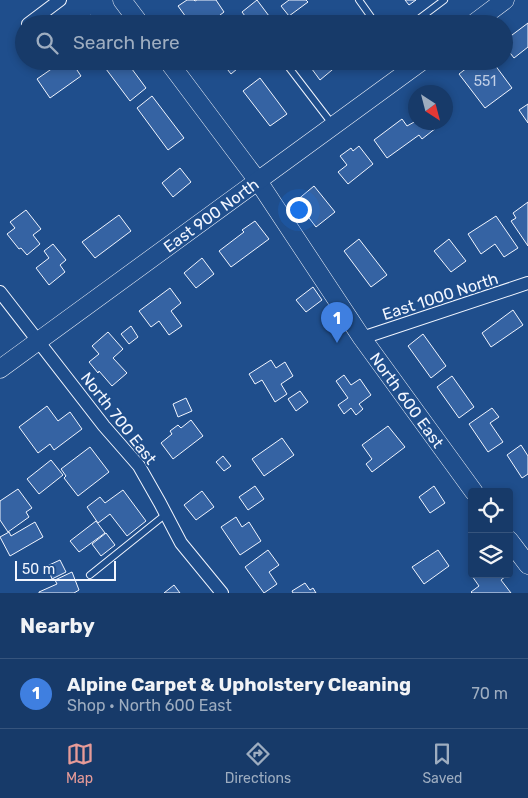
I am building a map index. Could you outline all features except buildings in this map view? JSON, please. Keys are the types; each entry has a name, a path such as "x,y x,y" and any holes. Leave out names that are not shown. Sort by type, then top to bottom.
{"street":[{"path":"40,15 60,0"},
{"path":"122,0 133,15"},
{"path":"484,15 504,0"},
{"name":"North 600 East","path":"175,70 258,181 362,338 471,488"},
{"name":"East 900 North","path":"0,369 334,126 406,70"},
{"name":"East 1000 North","path":"362,338 528,284"},
{"name":"North 700 East","path":"0,292 104,426 139,466 181,543 222,593"},
{"path":"513,545 528,565"}],"lane":[{"path":"359,0 370,15"},
{"path":"424,15 444,0"},
{"path":"291,70 334,126"},
{"path":"90,576 166,514"}],"place":[{"name":"Alpine Carpet & Upholstery Cleaning","path":"337,343"}]}
